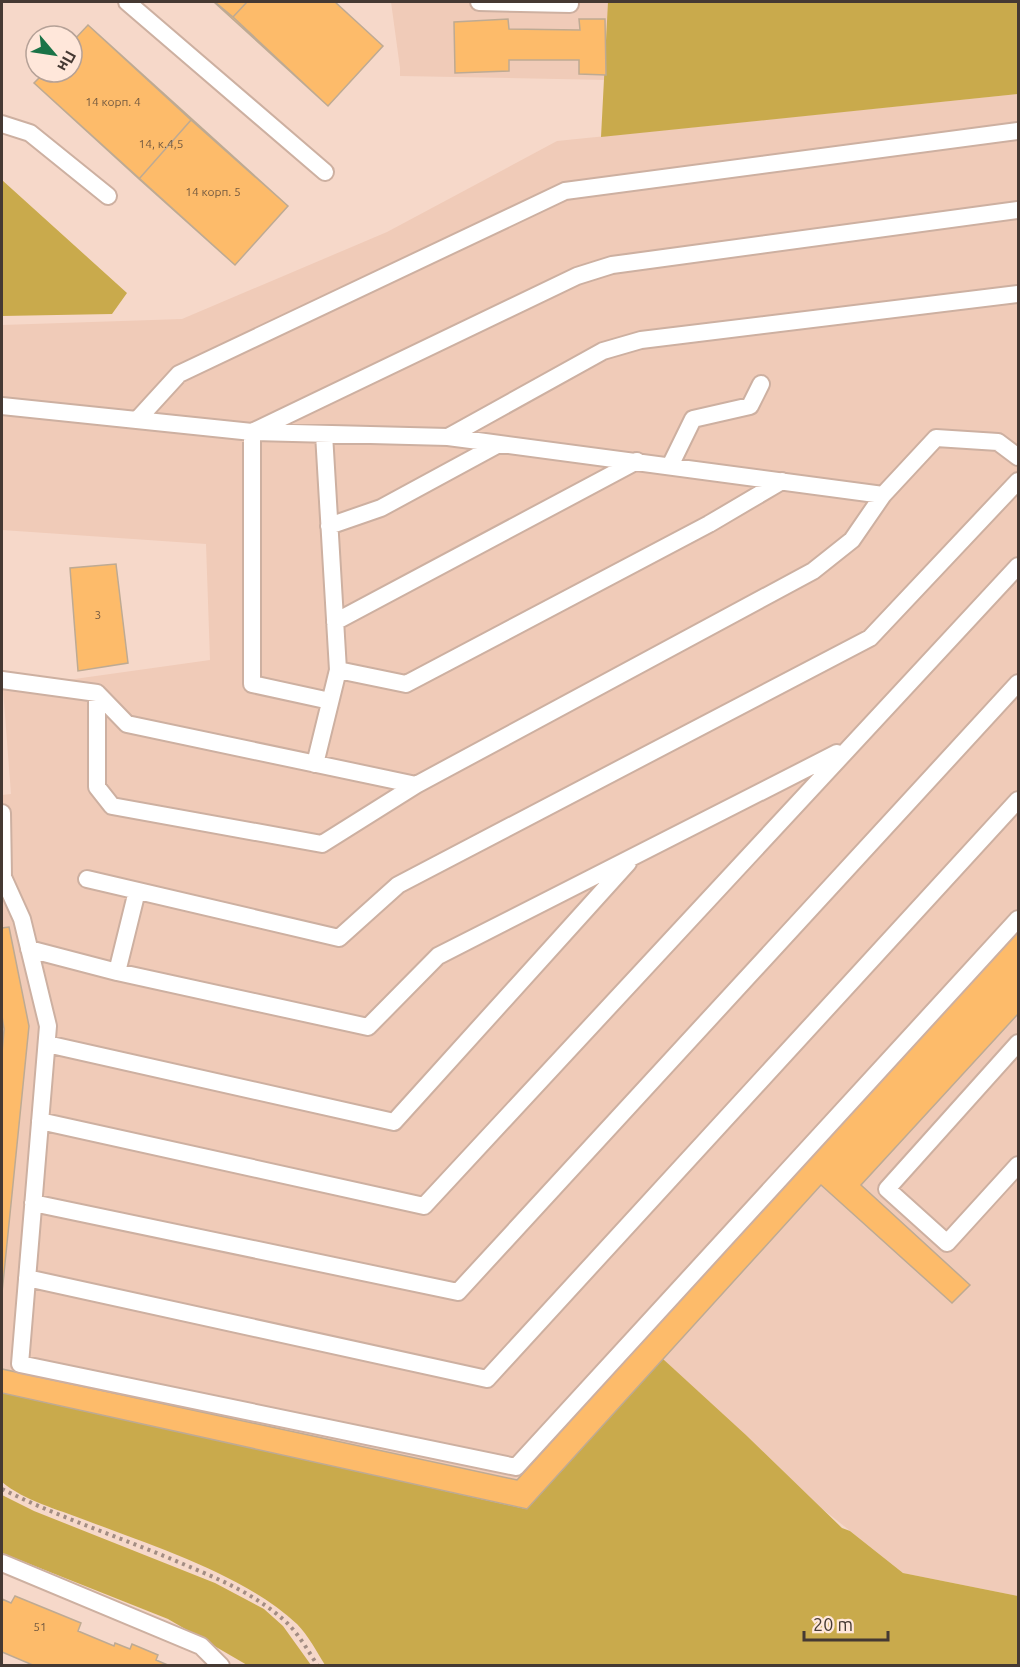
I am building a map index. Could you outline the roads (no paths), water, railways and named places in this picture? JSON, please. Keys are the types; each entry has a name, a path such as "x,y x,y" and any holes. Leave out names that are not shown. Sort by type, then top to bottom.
{"lane":[{"path":"127,2 325,172"},
{"path":"478,2 570,4"},
{"path":"2,124 30,133 108,196"},
{"path":"137,420 179,374 565,191 1018,131"},
{"path":"252,432 577,276 612,265 1018,210"},
{"path":"448,437 603,351 641,340 1018,294"},
{"path":"670,466 693,419 750,406 761,384"},
{"path":"2,406 252,432 448,437 883,495"},
{"path":"252,432 252,684 330,701"},
{"path":"315,764 338,670 324,434"},
{"path":"97,693 98,787 112,806 322,844 416,785 813,571 852,540 883,495 936,438 998,442 1018,457"},
{"path":"329,526 381,508 499,444"},
{"path":"335,622 637,461"},
{"path":"338,670 406,684 709,524 782,481"},
{"path":"87,879 339,938 398,885 870,638 1018,481"},
{"path":"40,1121 424,1206 1018,566"},
{"path":"2,680 97,693 127,724 416,785"},
{"path":"33,1203 458,1292 1018,683"},
{"path":"29,949 117,972 368,1027 438,956 849,747"},
{"path":"27,1278 487,1379 1018,800"},
{"path":"2,813 3,877 22,919 48,1026 20,1364 516,1467 1018,919"},
{"path":"47,1044 394,1122 635,855"},
{"path":"117,972 137,891"},
{"path":"1018,1043 887,1189 947,1244 1018,1165"},
{"path":"2,1563 201,1646 221,1665"}]}
